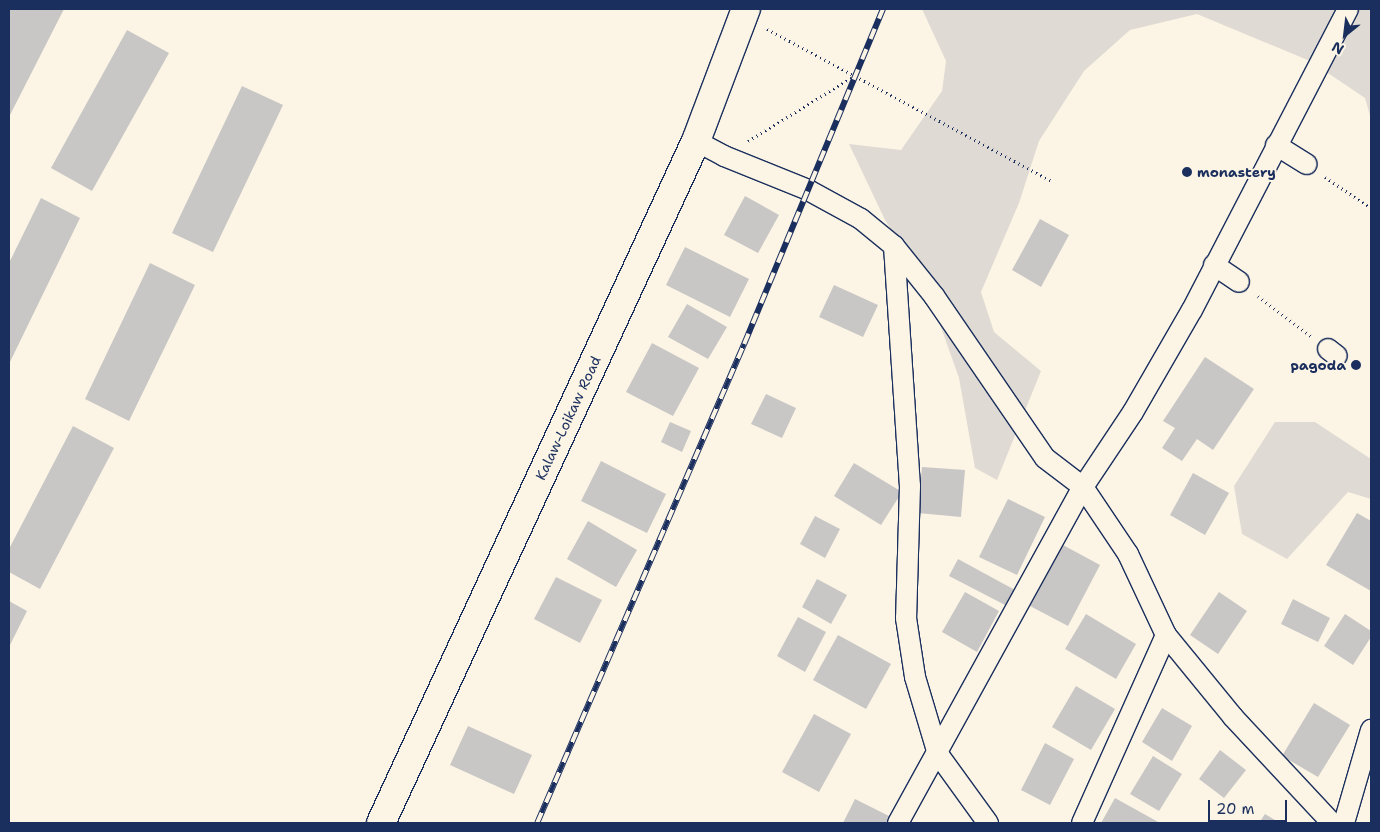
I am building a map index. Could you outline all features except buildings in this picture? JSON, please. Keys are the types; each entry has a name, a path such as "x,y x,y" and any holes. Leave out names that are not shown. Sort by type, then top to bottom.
{"main road":[{"name":"Kalaw-Loikaw Road","path":"381,823 696,141 745,12"}],"street":[{"path":"898,823 938,754 1083,487 1133,412 1214,265 1348,9"},
{"path":"696,141 724,156 808,190 861,219 894,246 934,296 1045,458 1083,487 1128,554 1166,635 1240,724 1332,823"},
{"path":"1276,145 1306,164"},
{"path":"894,246 903,341 910,486 906,618 915,677 938,754 988,823"},
{"path":"1214,265 1239,282"},
{"path":"1082,823 1166,635"},
{"path":"1344,823 1371,730"}],"path":[{"path":"745,12 854,76 1053,182"},
{"path":"724,156 854,76"},
{"path":"1306,164 1371,208"},
{"path":"1239,282 1333,353"}],"shaded area":[{"path":"922,9 1371,9 1371,119 1365,98 1310,61 1197,14 1130,30 1084,71 1039,141 1019,203 981,292 994,332 1041,371 997,480 975,468 959,378 926,285 885,220 849,144 901,150 942,91 946,61"},
{"path":"1275,422 1315,422 1371,459 1371,499 1348,492 1287,559 1242,534 1234,486"}],"railway":[{"path":"537,823 744,344 883,9"}],"place":[{"name":"monastery","path":"1187,172"},
{"name":"pagoda","path":"1356,365"}]}
